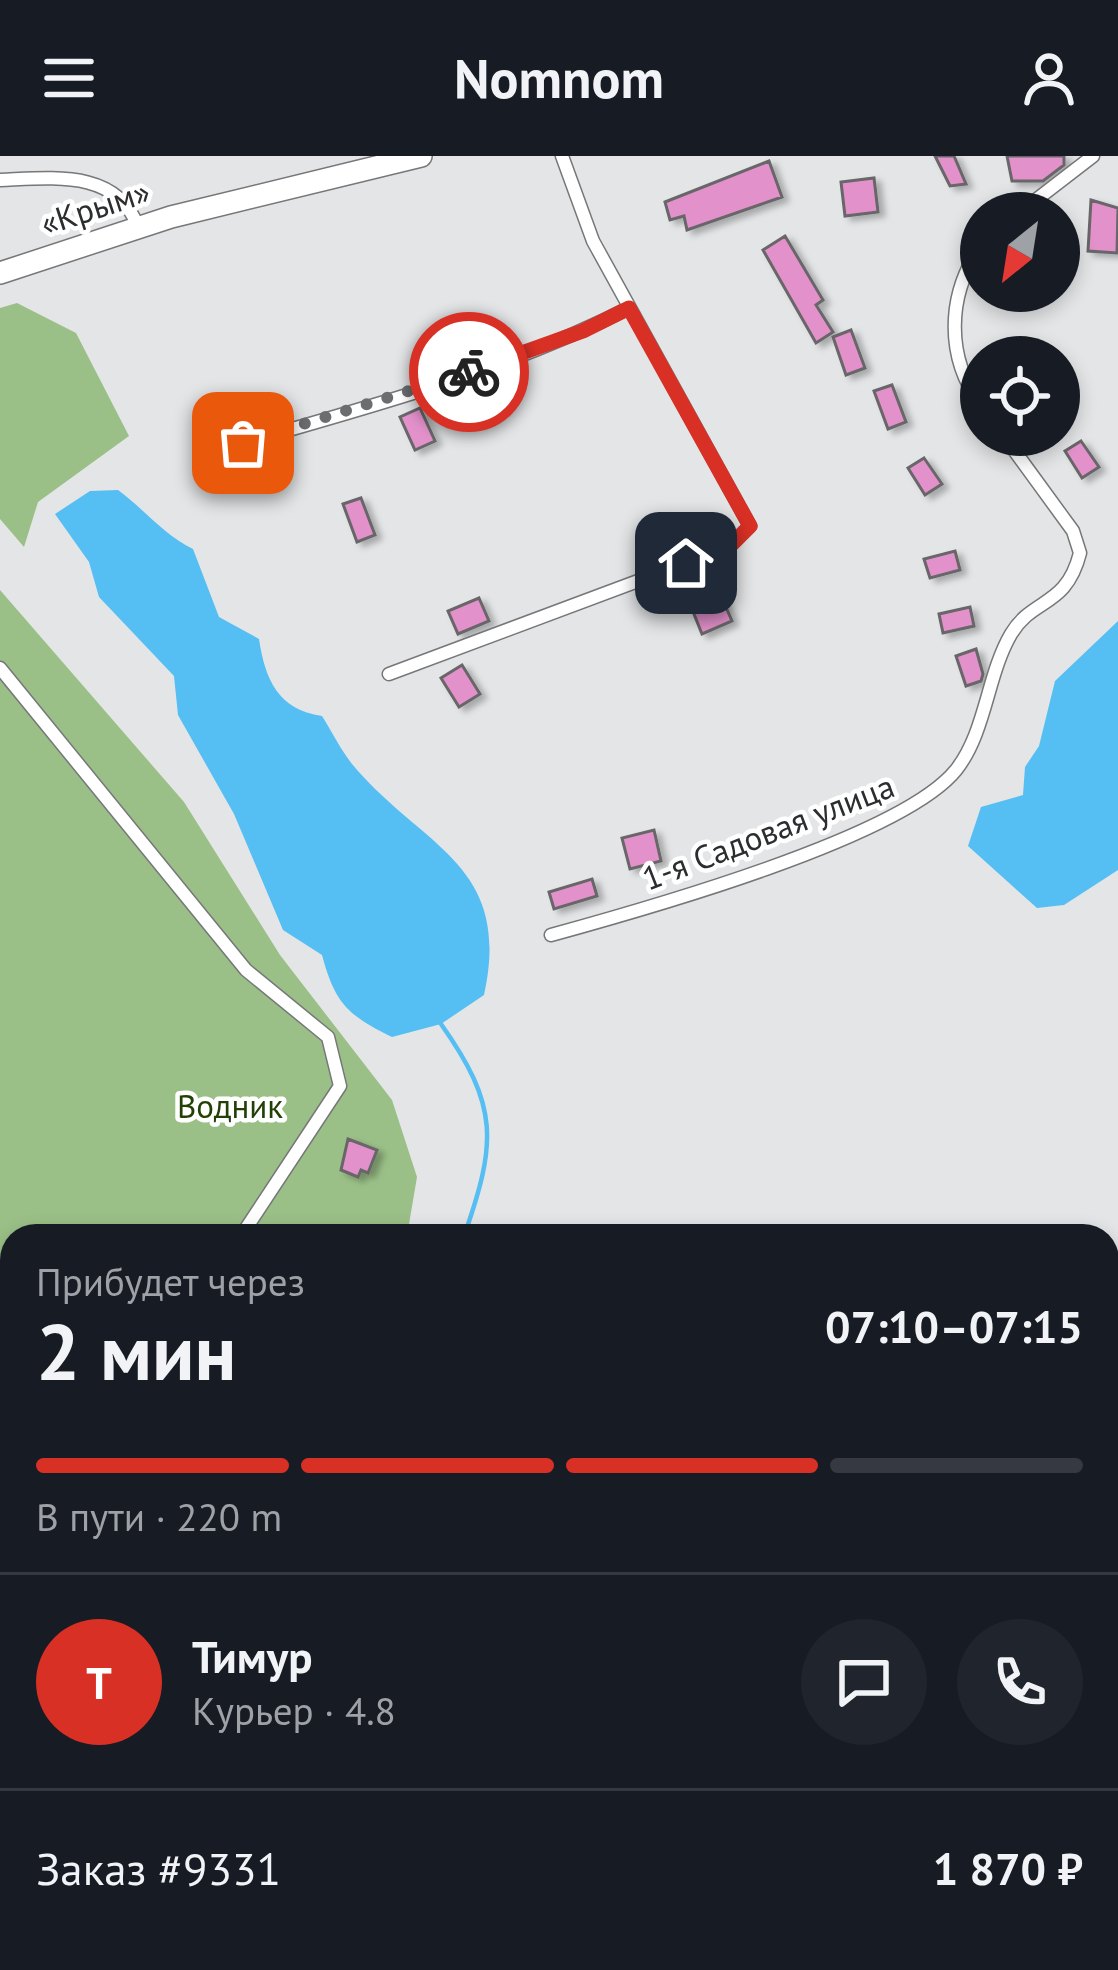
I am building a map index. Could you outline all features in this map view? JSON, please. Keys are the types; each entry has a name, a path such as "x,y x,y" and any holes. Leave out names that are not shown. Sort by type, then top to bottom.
{"highway":[{"name":"«Крым»","path":"0,273 138,227 421,156"}],"street":[{"path":"389,674 729,547 750,526 577,209 562,156"},
{"path":"1046,192 1093,156"},
{"path":"0,180 100,183 130,206 138,227"},
{"path":"960,304 954,356 960,367"},
{"path":"243,443 364,409 583,331 629,308"},
{"name":"1-я Садовая улица","path":"551,934 639,911 886,822 958,768 1014,629 1063,593 1080,553 1072,531 1018,456"},
{"path":"0,668 246,970 328,1037 340,1086 249,1224"}],"green space":[{"path":"17,303 76,333 129,436 38,502 24,547 0,519 0,308"},
{"name":"Водник","path":"0,590 184,802 280,955 392,1100 417,1177 409,1224 0,1224"}],"water":[{"path":"118,490 193,549 219,617 259,639 265,667 284,700 322,716 352,764 455,862 473,886 485,915 490,951 484,995 441,1024 392,1037 364,1022 338,996 322,955 283,930 234,814 178,715 174,676 99,597 89,562 55,514 90,491"},
{"path":"1118,621 1118,870 1064,905 1037,908 968,846 981,807 1023,795 1025,767 1039,746 1055,681"}],"building":[{"path":"935,156 954,156 966,184 950,186"},
{"path":"1007,156 1064,156 1064,165 1043,181 1012,181"},
{"path":"769,161 782,197 687,230 684,216 670,220 665,202"},
{"path":"874,178 878,212 845,216 841,182"},
{"path":"1091,200 1118,208 1117,253 1088,251"},
{"path":"785,236 823,300 816,305 833,332 816,343 763,250"},
{"path":"851,330 865,368 846,375 833,337"},
{"path":"892,385 906,422 888,429 874,391"},
{"path":"420,408 435,441 415,450 400,417"},
{"path":"1080,442 1099,467 1082,478 1068,456 1080,456"},
{"path":"924,458 942,484 925,495 908,468"},
{"path":"361,498 375,535 357,542 343,504"},
{"path":"955,551 960,570 930,578 924,559"},
{"path":"715,582 732,621 702,634 686,594"},
{"path":"479,598 489,621 458,634 448,611"},
{"path":"970,607 974,626 943,633 939,614"},
{"path":"976,649 983,674 981,681 966,686 956,656"},
{"path":"462,665 480,694 459,707 441,678"},
{"path":"654,830 661,861 630,869 622,838"},
{"path":"592,879 597,896 554,909 549,892"},
{"path":"348,1139 377,1150 368,1173 361,1170 358,1177 341,1170"}],"waterway":[{"path":"441,1024 474,1078 487,1125 487,1149 468,1224"}],"way so far":[{"path":"243,443 364,409 469,372"}],"route":[{"path":"469,372 583,331 629,308 750,526 729,547 686,563"}]}
